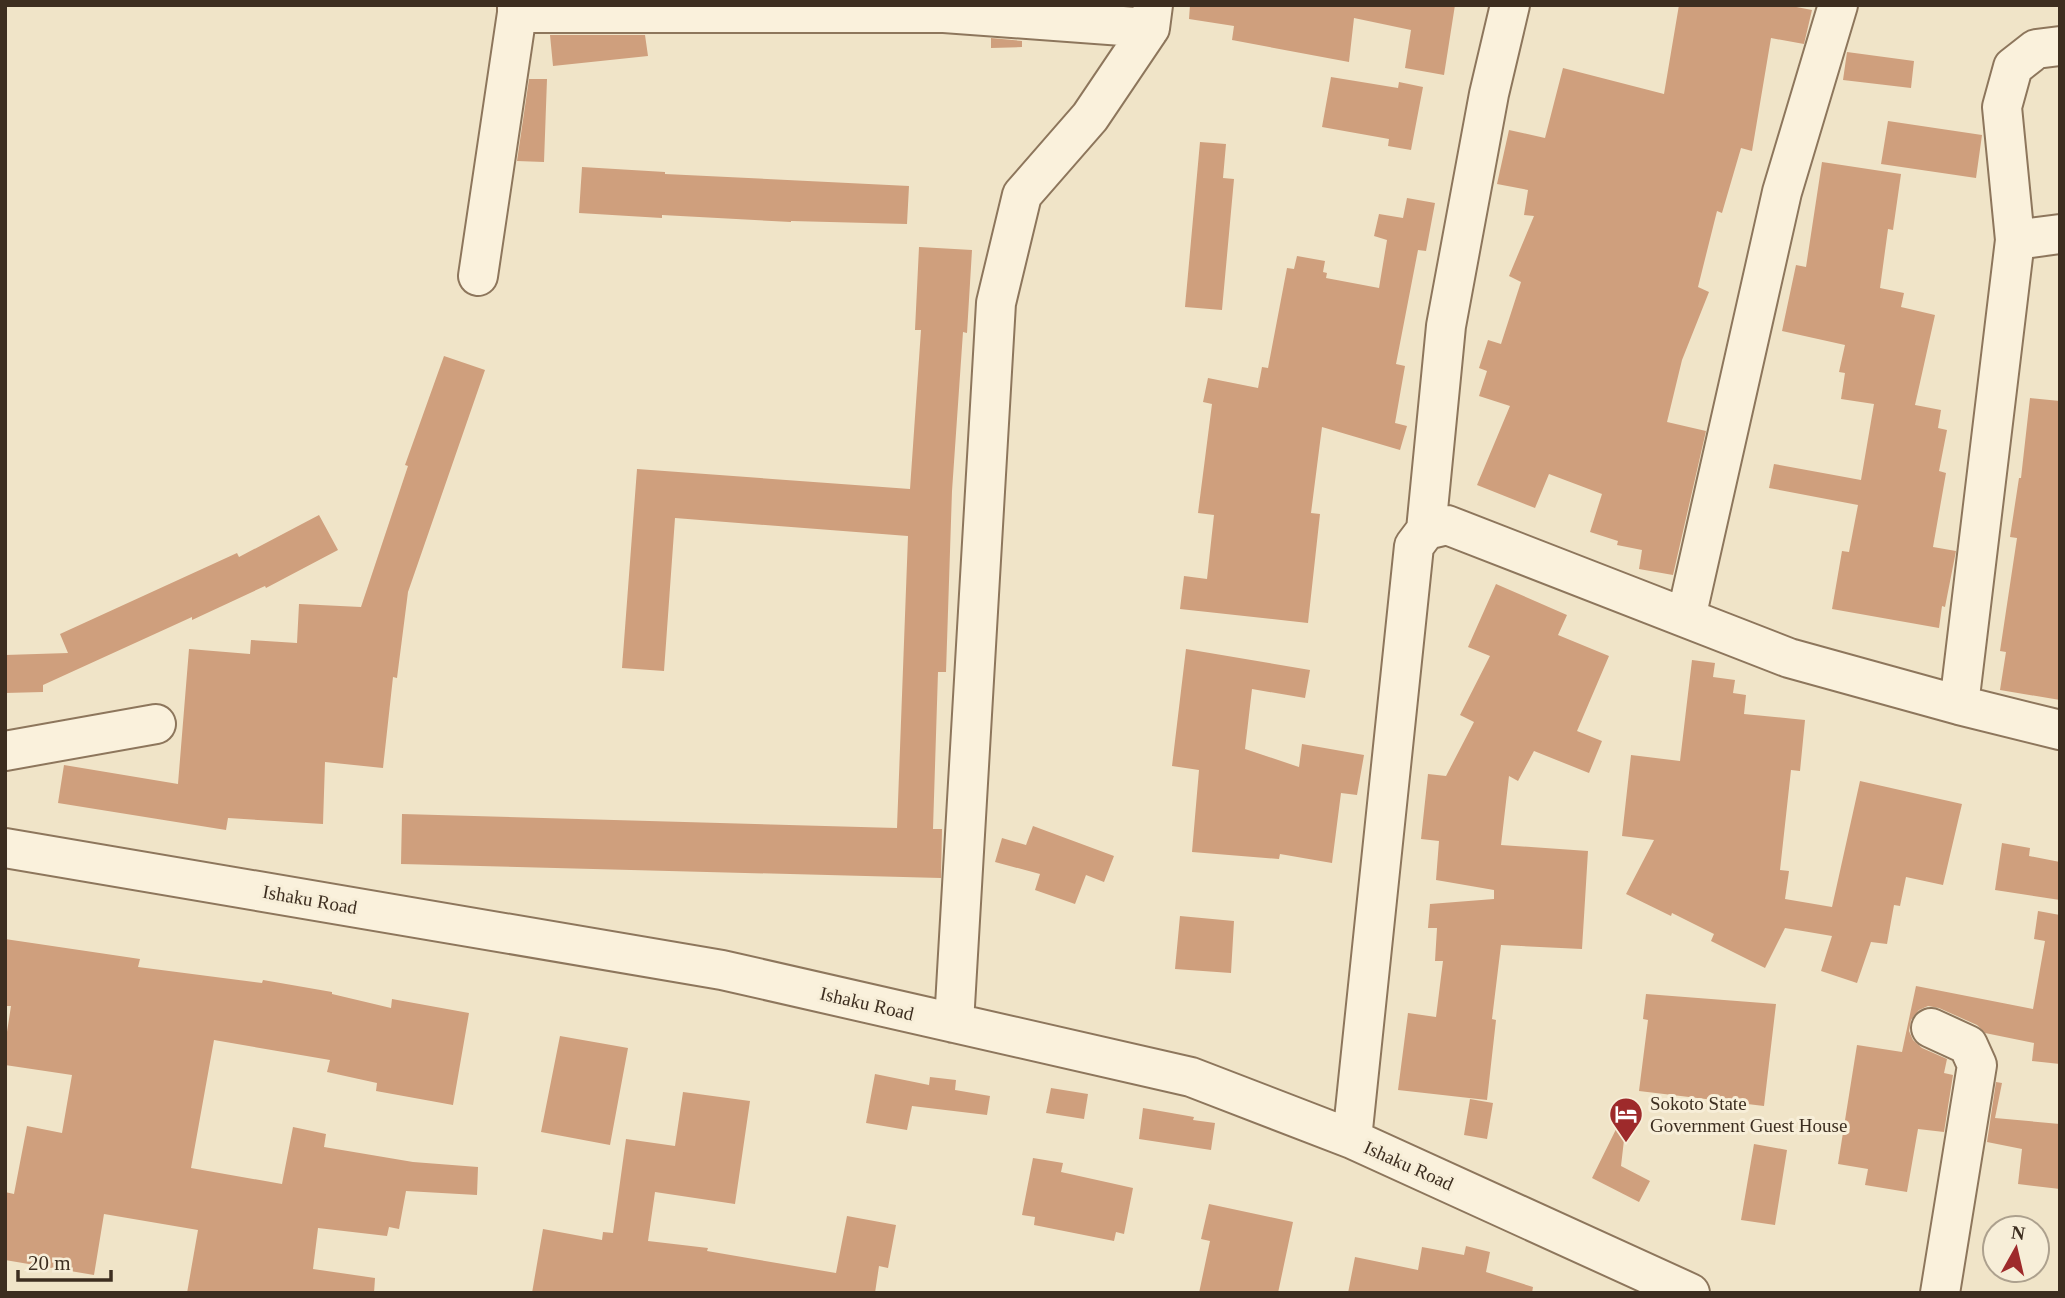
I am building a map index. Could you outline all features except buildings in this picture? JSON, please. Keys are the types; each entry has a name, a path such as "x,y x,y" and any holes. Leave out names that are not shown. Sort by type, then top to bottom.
{"street":[{"path":"1352,1139 1414,546 1426,530 1446,326 1489,94 1510,5"},
{"path":"1686,618 1782,192 1838,5"},
{"path":"478,276 517,9 944,9 1151,17 1090,117 1022,195 996,303 954,1023"},
{"path":"1959,705 2015,240 2003,107 2013,67 2035,50 2060,46"},
{"path":"2015,240 2060,234"},
{"path":"1426,530 1447,524 1788,658 2060,730"},
{"path":"5,751 156,724"},
{"name":"Ishaku Road","path":"5,848 722,970 1191,1077 1352,1139 1690,1293"},
{"path":"1931,1028 1968,1045 1977,1065 1940,1293"}],"place":[{"name":"Sokoto State Government Guest House","path":"1626,1144"}]}
